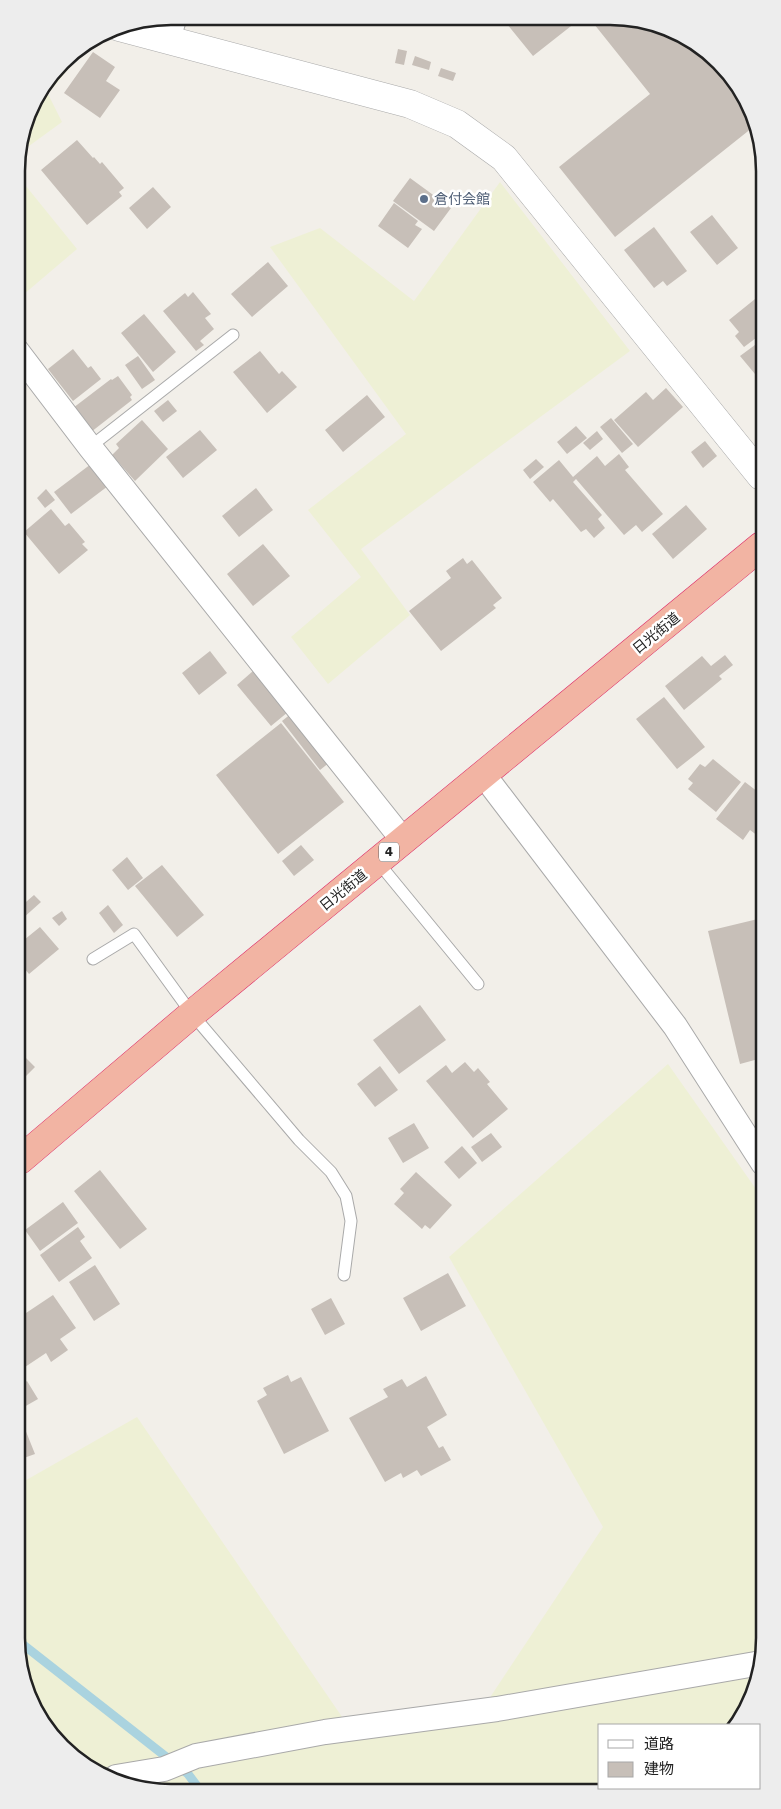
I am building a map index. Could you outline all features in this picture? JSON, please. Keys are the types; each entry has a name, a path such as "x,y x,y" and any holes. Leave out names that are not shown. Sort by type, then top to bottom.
{"highway":[{"name":"日光街道","path":"25,1156 192,1014 756,550"}],"street":[{"path":"148,27 172,27 410,104 457,124 504,158 756,471"},
{"path":"25,362 90,447 403,840"},
{"path":"483,774 675,1026 756,1152"},
{"path":"123,1776 164,1769 196,1756 325,1732 497,1709 753,1664"}],"lane":[{"path":"90,447 233,335"},
{"path":"378,861 478,984"},
{"path":"93,959 134,934 192,1014 299,1140 331,1172 346,1196 351,1221 344,1275"}],"green space":[{"path":"73,64 48,94 62,122 27,147 36,115 45,98 55,82"},
{"path":"500,182 630,351 361,549 410,615 328,684 291,637 361,577 308,510 406,434 270,247 320,228 414,301"},
{"path":"25,185 77,249 25,293"},
{"path":"668,1064 756,1189 756,1647 751,1676 745,1694 728,1724 598,1724 598,1784 162,1784 124,1776 107,1769 75,1748 55,1727 45,1711 36,1694 26,1657 25,1481 137,1417 353,1733 481,1711 603,1527 449,1257"}],"building":[{"path":"508,25 572,25 533,56"},
{"path":"595,25 638,28 674,40 691,50 706,61 726,82 745,115 750,130 615,237 559,167 650,94"},
{"path":"398,49 407,51 404,65 395,63"},
{"path":"93,52 115,67 106,81 120,90 100,118 64,93"},
{"path":"415,56 431,62 429,70 412,65"},
{"path":"441,68 456,73 453,81 438,76"},
{"path":"77,140 93,158 100,164 102,162 124,188 119,192 122,196 87,225 41,170"},
{"path":"410,178 451,208 434,231 393,201"},
{"path":"153,187 171,207 147,229 129,208"},
{"path":"394,203 418,221 415,225 422,229 408,248 378,226"},
{"path":"712,215 738,248 717,265 690,232"},
{"path":"654,227 687,271 667,286 663,281 654,288 624,250"},
{"path":"268,262 288,286 252,317 231,294"},
{"path":"193,292 211,314 205,318 214,329 200,341 204,345 196,351 163,311 185,293 188,297"},
{"path":"756,298 756,338 744,347 735,336 739,332 729,320"},
{"path":"144,314 176,352 153,372 121,333"},
{"path":"756,344 756,373 755,374 740,356"},
{"path":"73,349 88,368 91,366 101,379 73,401 48,369"},
{"path":"260,351 279,374 282,371 297,387 267,413 233,372"},
{"path":"138,356 155,380 142,389 125,365"},
{"path":"118,376 132,395 130,397 132,400 91,432 73,408 111,379"},
{"path":"666,388 683,407 638,447 614,420 646,392 653,400"},
{"path":"367,395 385,417 343,452 325,430"},
{"path":"168,400 177,411 163,422 154,411"},
{"path":"611,418 633,444 622,453 600,427"},
{"path":"142,420 168,449 135,481 112,455 119,448 116,444"},
{"path":"576,426 587,438 567,454 557,442"},
{"path":"200,430 217,450 183,478 166,457"},
{"path":"597,431 603,439 590,450 583,443"},
{"path":"705,441 717,456 703,468 691,452"},
{"path":"619,454 629,467 625,470 663,514 642,532 636,525 624,535 576,479 573,482 602,515 598,519 605,528 594,538 586,529 581,532 553,499 550,502 533,482 559,460 573,477 597,456 605,466"},
{"path":"536,459 544,467 530,479 523,470"},
{"path":"91,464 108,486 71,514 54,492"},
{"path":"256,488 273,510 239,537 222,516"},
{"path":"46,489 55,500 45,508 37,498"},
{"path":"686,505 707,529 673,559 652,534"},
{"path":"51,509 65,526 69,523 85,542 82,544 88,550 59,574 25,531"},
{"path":"263,544 290,576 253,606 227,574"},
{"path":"463,558 467,564 472,560 502,598 493,605 496,608 441,651 409,611 451,578 446,571"},
{"path":"210,651 227,673 199,695 182,673"},
{"path":"725,655 733,665 719,676 722,679 684,710 665,686 702,656 711,666"},
{"path":"253,671 288,712 271,726 237,685"},
{"path":"664,697 705,747 677,769 636,719"},
{"path":"292,713 330,762 320,770 282,721"},
{"path":"281,723 344,802 278,854 216,775"},
{"path":"713,759 741,782 716,812 688,789 693,783 688,779 700,764 705,767"},
{"path":"745,782 756,790 756,834 750,830 743,840 716,819"},
{"path":"301,845 314,860 294,876 282,861"},
{"path":"127,857 143,878 128,890 112,870"},
{"path":"162,865 204,915 177,937 135,886"},
{"path":"34,895 41,902 25,916 25,903"},
{"path":"108,905 123,925 114,933 99,913"},
{"path":"62,911 67,919 59,926 52,918"},
{"path":"756,919 756,1060 740,1064 708,931"},
{"path":"40,927 59,949 29,974 25,969 25,939"},
{"path":"420,1005 446,1040 399,1074 373,1040"},
{"path":"25,1057 35,1067 25,1077"},
{"path":"465,1062 474,1072 478,1068 490,1082 487,1084 508,1109 473,1138 426,1081 446,1065 452,1073"},
{"path":"380,1066 398,1090 375,1107 357,1084"},
{"path":"414,1123 429,1148 403,1163 388,1138"},
{"path":"491,1133 502,1147 482,1162 471,1147"},
{"path":"462,1146 477,1163 459,1179 444,1162"},
{"path":"100,1170 147,1229 120,1249 74,1191"},
{"path":"416,1172 452,1205 430,1229 425,1225 422,1229 394,1204 404,1193 400,1189"},
{"path":"63,1202 78,1223 40,1251 25,1230"},
{"path":"78,1227 85,1237 80,1241 92,1258 59,1282 40,1255"},
{"path":"95,1265 120,1304 94,1321 69,1282"},
{"path":"448,1273 466,1306 421,1331 403,1298"},
{"path":"53,1295 76,1328 60,1339 68,1350 51,1362 46,1353 25,1367 25,1314"},
{"path":"331,1298 345,1324 325,1335 311,1309"},
{"path":"288,1375 291,1382 301,1377 329,1431 284,1454 257,1401 267,1395 263,1388"},
{"path":"426,1376 447,1415 427,1427 439,1448 443,1446 451,1460 421,1476 417,1470 403,1478 401,1473 385,1482 349,1418 388,1397 383,1389 402,1379 407,1387"},
{"path":"27,1381 38,1399 25,1406 25,1382"},
{"path":"25,1429 35,1454 25,1458"}],"waterway":[{"path":"25,1646 188,1774 196,1784"}],"place":[{"name":"倉付会館","path":"424,199"}]}
